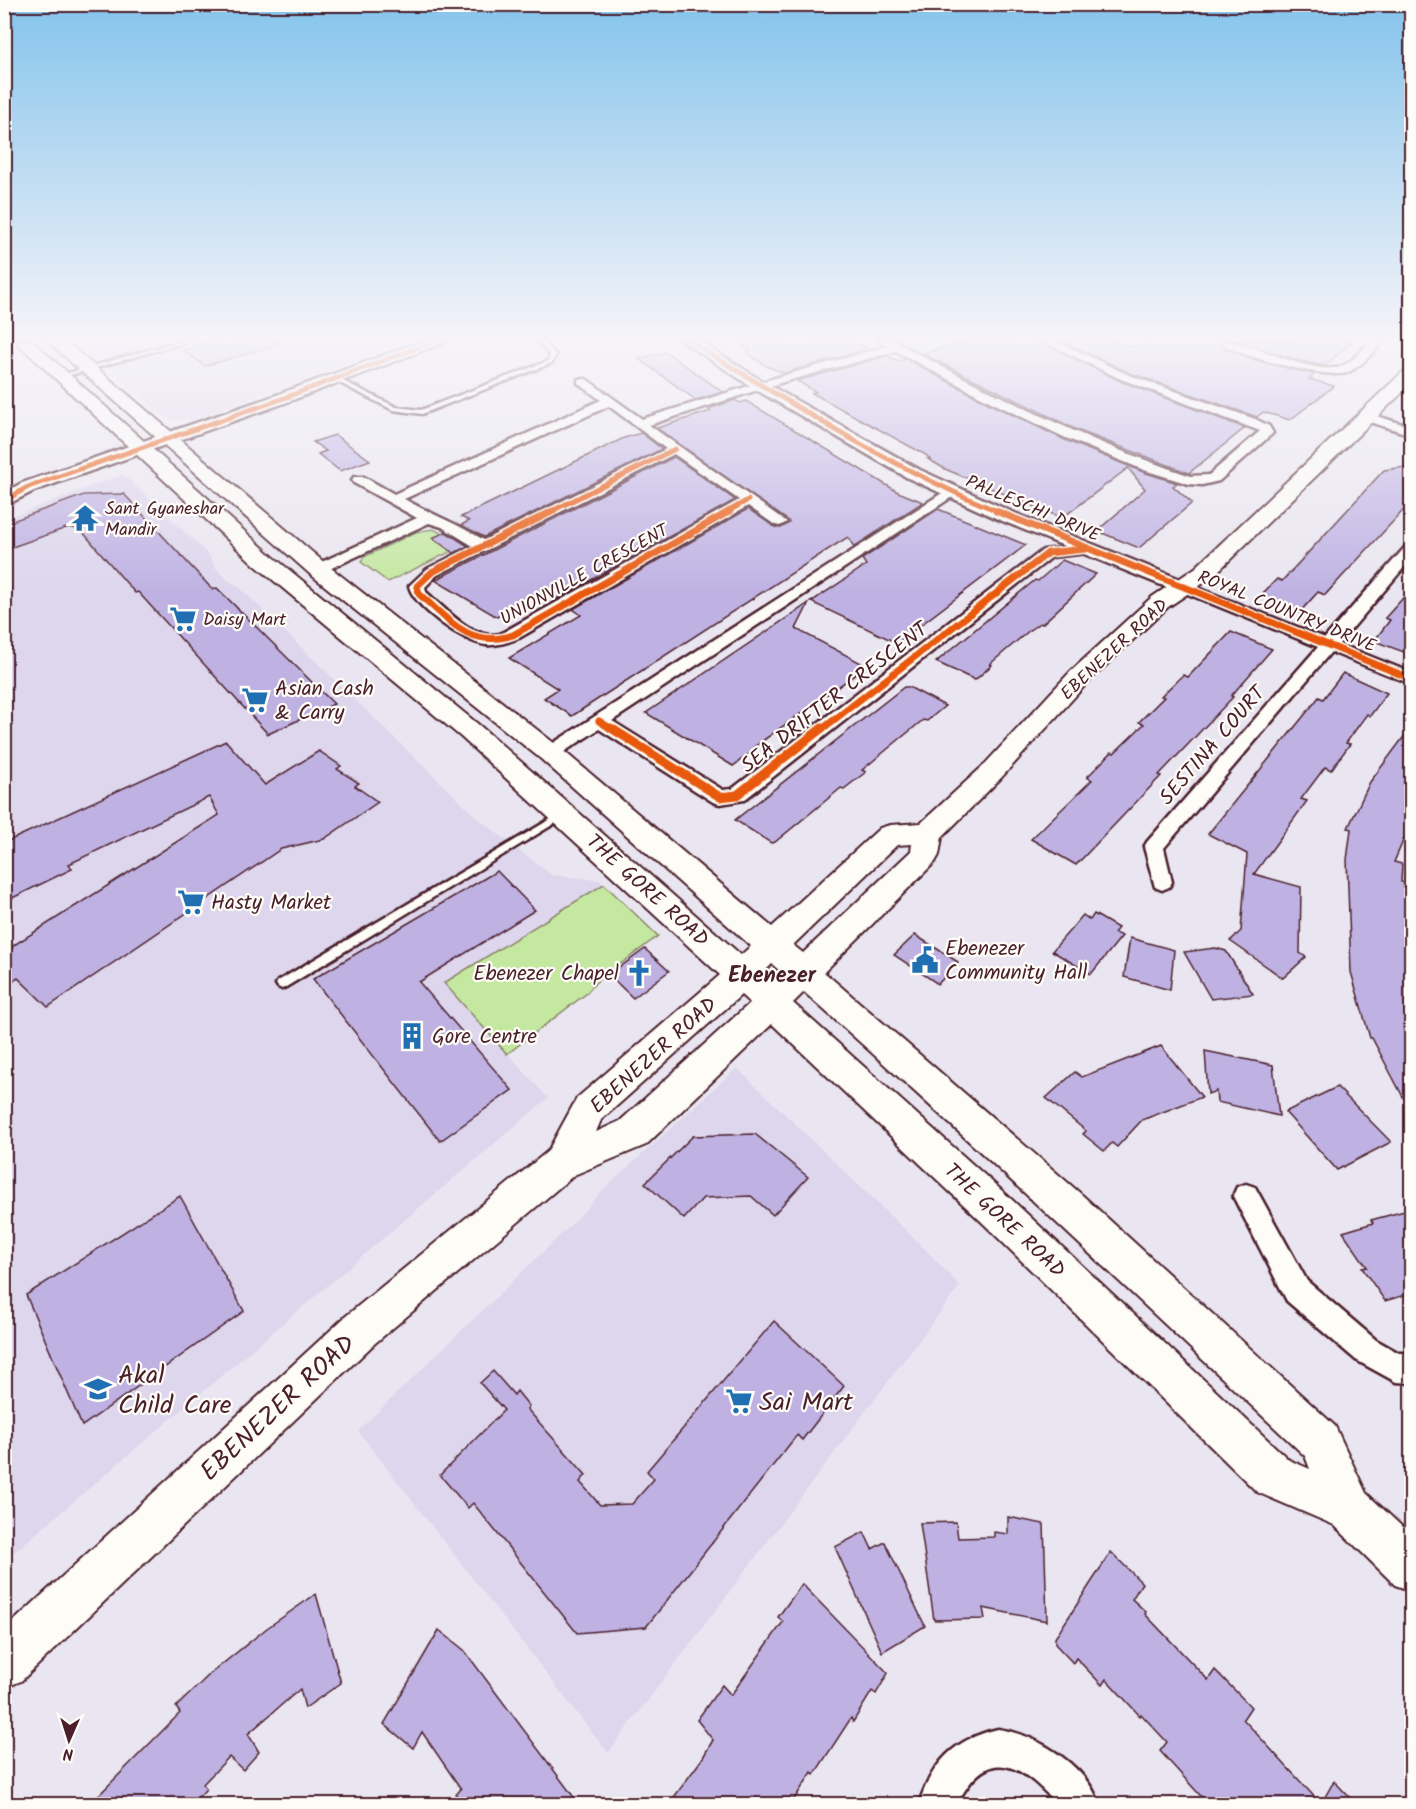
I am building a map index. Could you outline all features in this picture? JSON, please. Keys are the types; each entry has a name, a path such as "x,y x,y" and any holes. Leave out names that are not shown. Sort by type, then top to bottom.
{"main road":[{"name":"THE GORE ROAD","path":"114,424 263,560 470,731 564,814 997,1211 1273,1476 1350,1509 1412,1568"},
{"name":"THE GORE ROAD","path":"149,424 318,569 550,753 1068,1207 1320,1441 1350,1509"},
{"name":"EBENEZER ROAD","path":"4,1664 339,1348 561,1163 633,1133 925,855 928,833 992,772 1079,677 1160,602 1203,573 1359,424"},
{"name":"EBENEZER ROAD","path":"561,1163 588,1109 741,975 890,835 928,833"}],"street":[{"path":"5,501 42,496 143,451 220,424"},
{"path":"393,499 558,424"},
{"path":"640,424 780,522"},
{"name":"PALLESCHI DRIVE","path":"827,424 950,492 1183,587"},
{"path":"1045,424 1095,446 1189,480 1202,481 1214,478 1267,433 1265,429 1256,424"},
{"path":"1391,424 1412,431"},
{"name":"UNIONVILLE CRESCENT","path":"675,449 482,544 432,572 417,586 419,594 471,635 484,640 498,640 513,635 748,500"},
{"path":"359,480 428,518 447,524 482,544"},
{"path":"550,753 950,492"},
{"path":"318,569 428,518"},
{"path":"1045,532 1048,553 1088,549"},
{"path":"1329,646 1412,548"},
{"name":"SEA DRIFTER CRESCENT","path":"598,721 720,797 737,795 1048,553"},
{"name":"ROYAL COUNTRY DRIVE","path":"1183,587 1412,679"},
{"name":"SESTINA COURT","path":"1162,882 1154,847 1329,646"},
{"path":"1246,1196 1297,1291 1366,1350 1396,1367 1412,1368"},
{"path":"938,1804 962,1762 990,1746 1023,1751 1059,1778 1081,1804"}],"lane":[{"path":"282,984 564,814"}],"shaded area":[{"path":"124,475 208,554 216,568 229,581 238,586 474,815 551,875 599,880 604,884 444,983 548,1098 5,1560 5,519"},
{"path":"737,1068 927,1251 960,1286 608,1753 358,1431 576,1220 604,1189"}],"green space":[{"path":"433,529 455,540 454,550 388,582 361,562 364,557 416,532"},
{"path":"604,884 658,936 507,1054 444,983"}],"building":[{"path":"668,424 785,424 898,492 923,502 854,547 848,537 572,716 544,698 558,689 509,658 581,615 573,609 748,509 775,527 781,528 789,523 657,428"},
{"path":"870,424 1033,424 1143,472 1177,483 1173,486 1192,503 1139,548 1097,531 1145,489 1128,468 1062,518 945,469 928,459 930,459"},
{"path":"1066,424 1235,424 1245,428 1189,473"},
{"path":"641,433 662,449 484,537 461,525 469,521 461,517 624,438"},
{"path":"335,435 370,460 340,471 318,454 326,451 313,442"},
{"path":"674,457 735,500 557,599 546,592 497,617 435,580"},
{"path":"1412,466 1412,501 1325,595 1318,592 1299,613 1260,596 1277,579 1282,581 1384,470"},
{"path":"124,494 212,589 217,588 334,704 268,734 138,592 135,593 81,530 69,527 4,550 4,524 84,495"},
{"path":"938,509 1026,545 897,643 811,602 866,565 862,559"},
{"path":"446,532 468,546 454,553 432,538"},
{"path":"1062,560 1096,574 1042,624 1031,629 990,664 992,665 975,680 936,662 1035,580 1038,581"},
{"path":"1412,588 1412,655 1374,641 1390,620 1385,618"},
{"path":"809,603 796,629 867,666 754,747 757,748 733,766 646,713"},
{"path":"1231,632 1272,649 1231,696 1233,697 1076,865 1031,839 1092,780 1087,777 1144,724 1139,722 1164,697 1161,696 1183,675 1188,677"},
{"path":"1343,673 1387,693 1370,716 1367,714 1346,743 1350,744 1331,770 1325,767 1301,799 1307,801 1254,874 1301,887 1300,953 1306,957 1283,978 1230,941 1241,931 1247,854 1208,834 1319,697 1323,699"},
{"path":"904,687 909,687 945,706 927,721 923,720 862,770 866,772 844,789 841,788 775,842 771,843 735,820"},
{"path":"1412,726 1412,820 1394,862 1402,864 1401,882 1406,883 1412,916 1412,1114 1370,1038 1351,972 1347,860 1351,829 1348,828 1370,782"},
{"path":"226,741 265,785 319,751 341,766 337,769 359,783 355,786 378,802 324,839 281,849 48,1007 18,978 4,987 4,963 14,945 219,815 209,797 69,864 72,869 4,902 4,843"},
{"name":"Gore Centre","path":"497,871 535,910 419,982 512,1090 440,1141 313,979"},
{"path":"1094,914 1118,928 1114,933 1122,936 1091,974 1052,951 1083,915 1090,920"},
{"name":"Ebenezer Community Hall","path":"915,935 958,962 938,984 894,955"},
{"path":"1130,938 1174,950 1170,990 1124,977"},
{"path":"1215,948 1226,951 1253,994 1211,999 1184,952"},
{"name":"Ebenezer Chapel","path":"645,949 669,971 633,998 609,975"},
{"path":"1161,1046 1202,1097 1142,1120 1117,1147 1112,1143 1104,1151 1083,1134 1086,1131 1046,1098 1075,1072 1082,1077"},
{"path":"1205,1051 1273,1065 1279,1116 1217,1102 1216,1091 1208,1094"},
{"path":"1337,1087 1391,1142 1337,1170 1285,1112"},
{"path":"755,1134 808,1177 773,1215 751,1196 703,1198 684,1219 645,1183 693,1136"},
{"path":"180,1196 244,1311 82,1426 26,1295"},
{"path":"1412,1209 1412,1293 1385,1301 1362,1268 1367,1267 1343,1232 1373,1223 1371,1220"},
{"path":"774,1321 844,1386 802,1440 797,1435 646,1627 577,1633 473,1503 468,1508 440,1475 504,1410 480,1383 493,1371 514,1395 517,1391 529,1406 527,1409 586,1475 580,1482 600,1505 632,1504 654,1479 647,1471"},
{"path":"1008,1517 1044,1524 1047,1621 983,1608 985,1619 934,1620 920,1523 956,1522 958,1538 994,1537 994,1532 1008,1534"},
{"path":"864,1532 872,1549 885,1542 925,1626 882,1652 835,1547"},
{"path":"1111,1552 1142,1583 1132,1599 1208,1680 1215,1670 1251,1707 1243,1719 1321,1804 1208,1804 1160,1751 1167,1742 1141,1714 1140,1716 1106,1679 1102,1685 1076,1658 1073,1663 1055,1644 1055,1638"},
{"path":"802,1584 888,1673 876,1694 872,1691 853,1722 851,1718 814,1775 812,1772 791,1804 669,1804 713,1740 697,1720 722,1685 731,1695 783,1622 778,1617"},
{"path":"316,1594 341,1683 305,1708 300,1689 248,1734 259,1752 243,1770 229,1757 203,1784 206,1789 192,1804 90,1804 180,1713 176,1707 210,1674 267,1628"},
{"path":"439,1630 464,1650 579,1804 448,1804 461,1789 422,1732 413,1748 384,1724"},
{"path":"1334,1781 1356,1804 1321,1804"}],"cycle path":[{"path":"4,501 28,487 204,424"},
{"path":"827,424 950,492 1412,679"},
{"path":"675,449 432,572 417,586 419,594 450,621 477,638 485,640 503,638 513,635 748,500"},
{"path":"599,721 720,797 737,795 1048,553 1085,549"}],"place":[{"name":"Sant Gyaneshar Mandir","path":"85,518"},
{"name":"Daisy Mart","path":"183,619"},
{"name":"Asian Cash & Carry","path":"255,700"},
{"name":"Hasty Market","path":"191,902"},
{"name":"Ebenezer Community Hall","path":"925,960"},
{"name":"Ebenezer Chapel","path":"639,973"},
{"name":"Gore Centre","path":"412,1036"},
{"name":"Akal Child Care","path":"98,1389"},
{"name":"Sai Mart","path":"739,1401"}],"district":[{"name":"Ebenezer","path":"772,974"}]}
